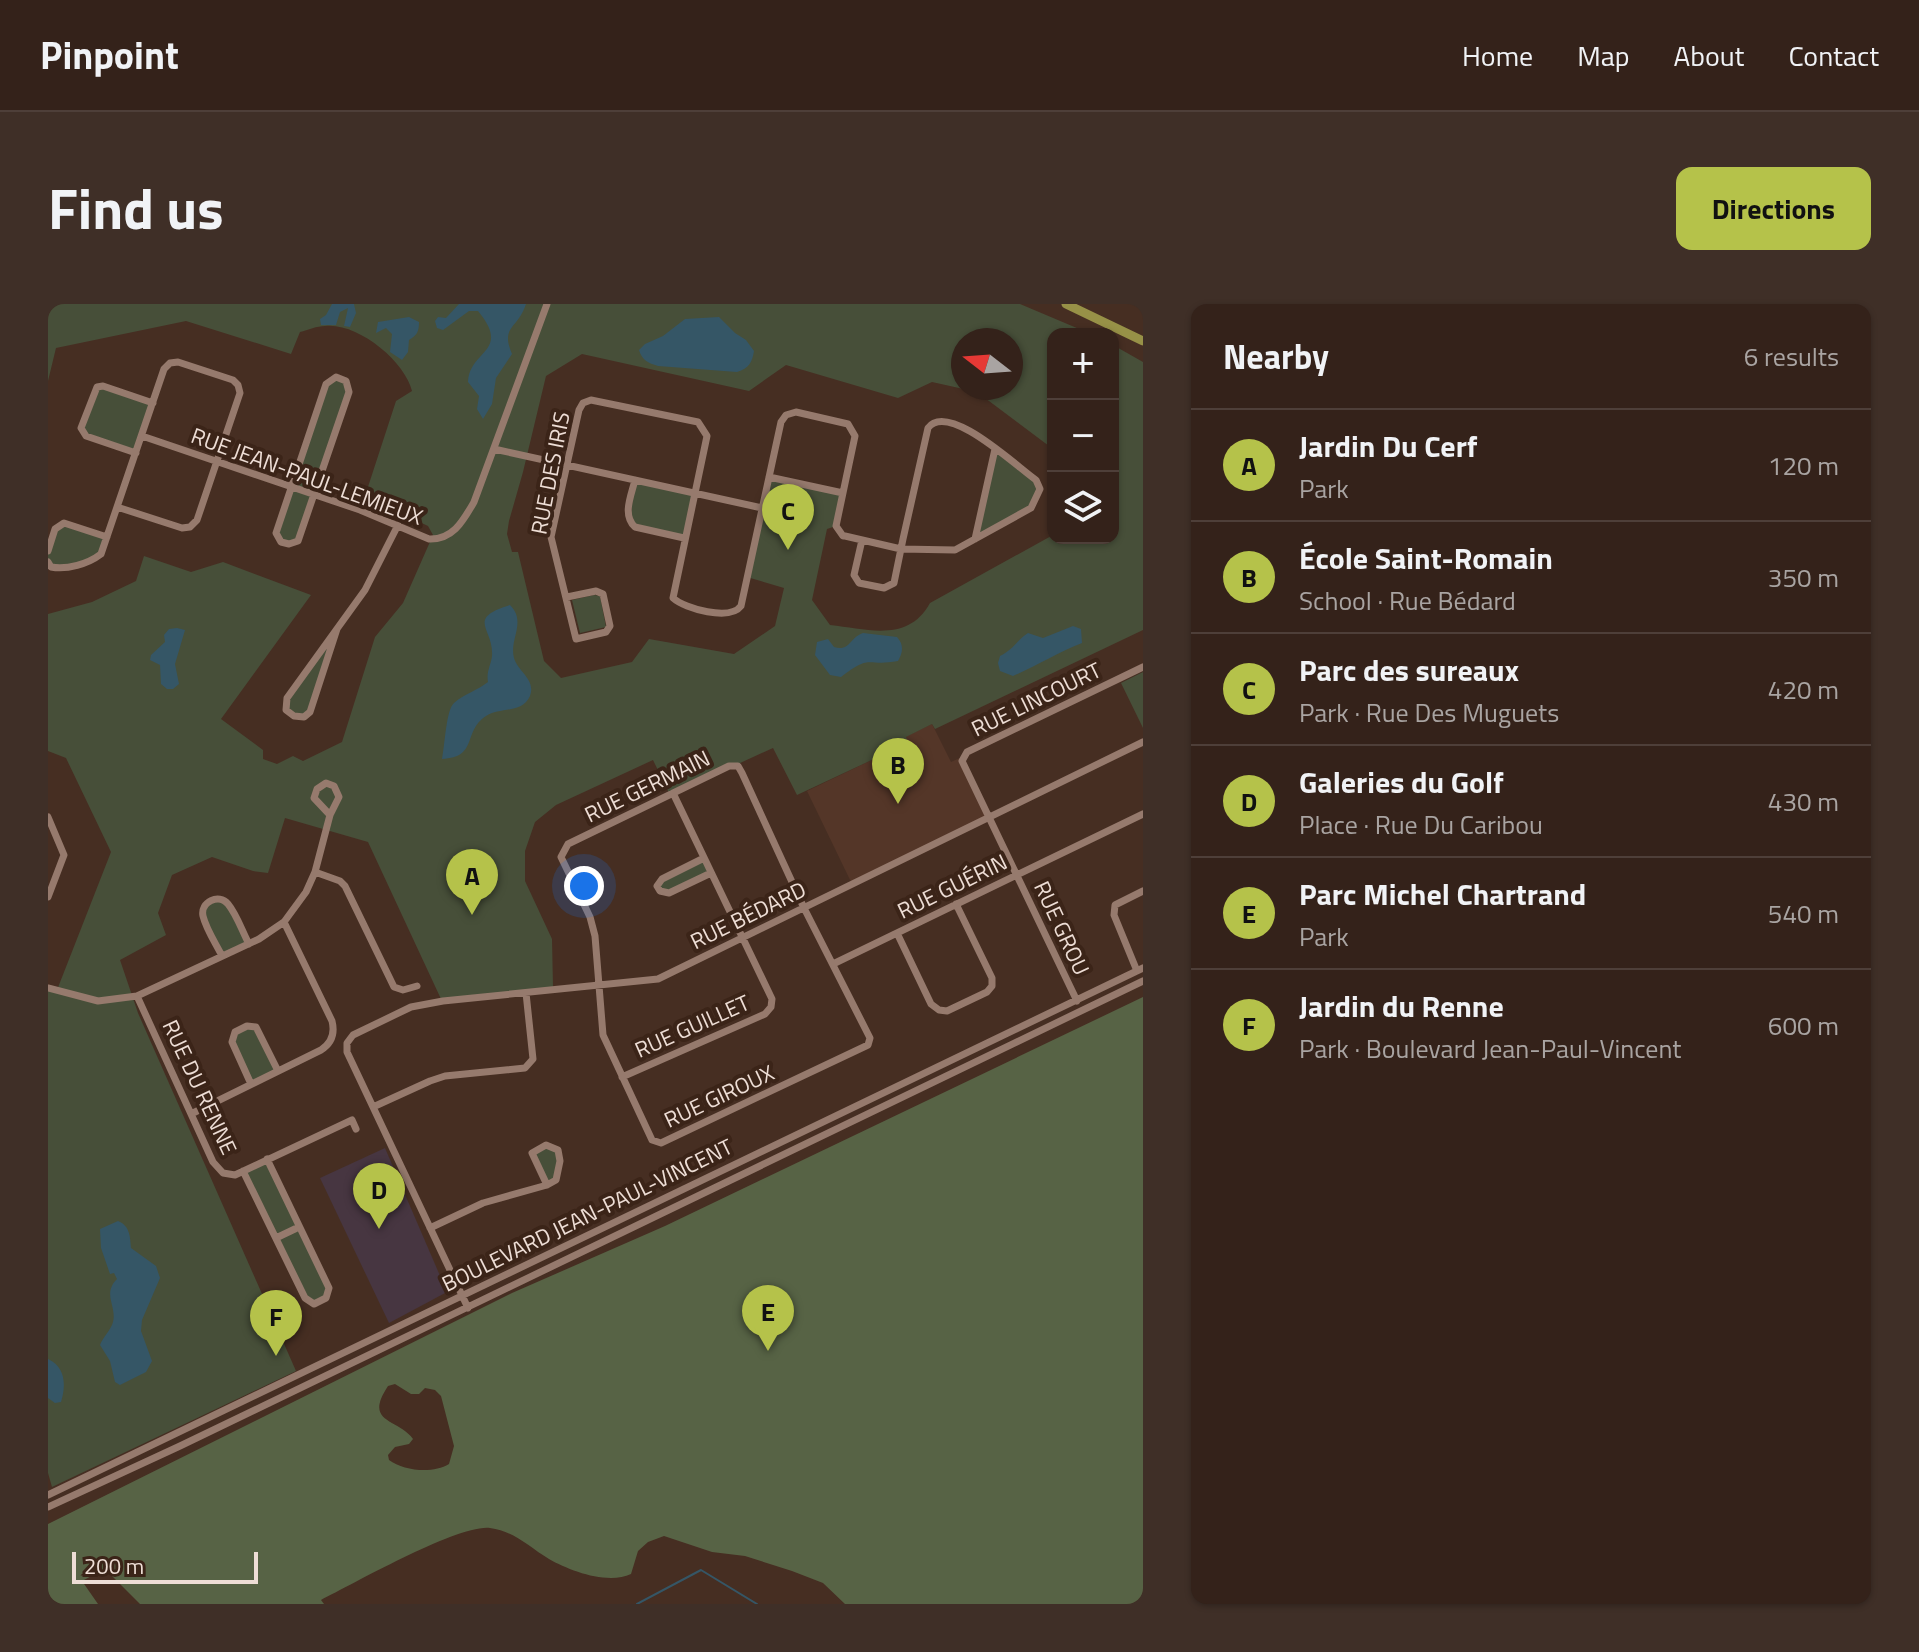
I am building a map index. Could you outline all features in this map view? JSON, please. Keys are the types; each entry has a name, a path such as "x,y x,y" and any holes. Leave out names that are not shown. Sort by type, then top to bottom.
{"main road":[{"path":"1066,304 1143,341"}],"street":[{"name":"RUE JEAN-PAUL-LEMIEUX","path":"142,436 398,525 429,539 439,539 450,535 474,502 547,304"},
{"path":"48,562 51,567 61,569 101,554 117,507 142,436 164,369 170,363 178,362 233,380 240,393 197,520 190,527 182,528 117,507"},
{"path":"336,377 346,381 349,392 314,495 298,541 289,544 281,542 276,533 291,487 326,384 336,377"},
{"path":"136,453 86,436 81,428 97,387 103,386 153,403"},
{"name":"RUE DES IRIS","path":"567,597 596,591 603,594 610,626 606,632 576,639 551,537 583,403 591,400 698,422 707,436 694,493"},
{"path":"694,493 673,598 681,605 728,614 737,612 741,606 781,422 786,415 796,412 848,424 853,429 855,436 836,526 843,536 862,540 901,549 955,550 1031,508 1040,489 1036,480 962,425 939,420 932,422 928,428 901,549 894,583 884,588 859,583 854,575 862,540"},
{"path":"494,449 762,508"},
{"path":"975,539 995,449"},
{"path":"769,477 843,493"},
{"path":"635,480 627,516 630,522 635,527 684,538"},
{"path":"48,551 55,529 64,523 107,537"},
{"path":"337,629 310,712 304,717 294,716 286,710 287,698 365,590 398,525"},
{"name":"RUE LINCOURT","path":"989,817 962,761 967,752 1143,667"},
{"name":"RUE BÉDARD","path":"373,1107 347,1052 347,1043 353,1035 411,1007 658,979 1143,742"},
{"name":"RUE GERMAIN","path":"597,985 595,936 590,917 561,857 562,850 568,844 729,766 738,766 804,908"},
{"name":"RUE GUILLET","path":"622,1077 765,1014 771,1007 772,999 673,793"},
{"name":"RUE GUÉRIN","path":"833,964 1143,814"},
{"path":"48,988 98,1001 137,996 249,944 284,922 306,892 315,872 330,815"},
{"path":"48,817 64,855 48,897"},
{"name":"RUE GROU","path":"989,817 1081,1011"},
{"path":"704,858 662,879 657,886 660,891 669,893 711,873"},
{"path":"315,872 334,878 345,886 394,987 403,990 417,986"},
{"path":"1140,969 1114,915 1115,905 1143,891"},
{"path":"222,956 203,918 207,903 216,898 225,900 249,944"},
{"path":"897,933 931,1004 939,1010 947,1011 987,992 992,986 992,978 956,904"},
{"path":"804,908 833,964"},
{"path":"191,1114 321,1050 328,1046 332,1038 332,1021 284,922"},
{"name":"RUE GIROUX","path":"597,985 603,1035 652,1140 661,1143 868,1045 870,1038 833,964"},
{"name":"BOULEVARD JEAN-PAUL-VINCENT","path":"48,1495 1140,969"},
{"name":"BOULEVARD JEAN-PAUL-VINCENT","path":"48,1507 468,1308 1143,981"},
{"path":"468,1308 373,1107 445,1076 525,1068 533,1059 526,993"},
{"name":"RUE DU RENNE","path":"137,996 219,1170 235,1175 352,1120 356,1129"},
{"path":"251,1084 232,1042 235,1032 247,1026 256,1027 278,1071"},
{"path":"430,1228 483,1203 547,1185 556,1180 560,1161 558,1150 546,1145 532,1153 547,1185"},
{"name":"RUE DU RENNE","path":"243,1171 305,1298 314,1304 326,1298 329,1288 267,1159"},
{"path":"276,1238 299,1227"}],"shaded area":[{"path":"932,724 951,762 964,756 989,817 852,884 807,791 907,743 905,737"},
{"path":"385,1148 447,1292 389,1323 320,1178"}],"green space":[{"path":"48,304 1020,304 1077,328 1047,328 1047,444 988,400 1023,400 1023,328 951,328 951,386 932,382 898,398 786,365 749,391 582,354 546,376 507,534 512,552 518,552 544,661 561,678 632,662 649,639 734,654 775,626 784,588 747,577 769,477 843,493 836,526 827,529 812,600 830,625 873,630 899,629 921,616 930,603 1047,538 1047,544 1119,544 1119,348 1143,362 1143,630 935,729 932,724 906,737 908,743 797,795 773,748 670,795 653,760 556,805 535,822 525,851 525,881 552,939 553,987 441,999 368,842 285,818 268,873 212,857 172,875 158,913 166,935 120,960 138,1013 296,1371 52,1487 48,1473 48,988 57,990 111,852 66,758 48,751 48,614 92,602 136,581 144,556 191,572 223,562 311,595 221,719 263,750 263,759 277,764 293,756 303,761 342,742 375,637 403,603 433,535 428,526 365,496 396,401 412,391 408,379 390,356 351,330 325,326 300,332 291,354 186,321 56,348 48,381"},
{"path":"336,377 346,381 349,392 298,541 289,544 276,533 326,384"},
{"path":"97,387 153,403 136,453 82,433"},
{"path":"995,449 1036,480 1040,489 1031,508 975,539"},
{"path":"635,480 694,493 684,538 630,522"},
{"path":"59,525 107,537 101,554 61,569 48,562 48,551"},
{"path":"600,596 606,627 580,633 572,600"},
{"path":"337,629 310,712 304,717 286,710 287,698"},
{"path":"1143,672 1143,728 1121,683"},
{"path":"704,858 711,873 669,893 660,891 662,879"},
{"path":"225,900 249,944 222,956 203,918 207,903"},
{"path":"1143,997 1143,1604 845,1604 823,1583 792,1571 745,1556 712,1552 664,1536 648,1542 638,1551 631,1574 600,1577 567,1568 514,1536 490,1528 475,1529 431,1545 321,1600 324,1604 140,1604 105,1569 82,1581 98,1604 48,1604 48,1524 512,1293 665,1226","holes":["395,1384 411,1394 419,1394 425,1388 435,1390 441,1396 454,1446 449,1464 419,1470 402,1467 389,1460 388,1455 395,1447 409,1444 413,1439 381,1414 381,1398 388,1386"]},
{"path":"256,1027 278,1071 251,1084 232,1042 235,1032"},
{"path":"546,1145 558,1150 556,1180 547,1185 532,1153"},
{"path":"267,1159 329,1288 326,1298 314,1304 305,1298 243,1171"}],"water":[{"path":"332,304 354,304 356,313 350,327 344,326 348,308 340,312 336,325 321,325 320,319"},
{"path":"459,304 526,304 509,332 512,354 496,378 492,404 483,419 477,409 479,396 468,382 470,371 490,343 487,325 478,311 469,311 443,330 437,328 435,321 438,317 446,318"},
{"path":"409,317 419,322 419,328 409,340 408,352 402,360 390,352 392,334 386,328 376,333 378,322"},
{"path":"719,317 754,351 749,364 737,372 658,366 646,361 640,353 645,344 663,336 685,319"},
{"path":"510,605 517,618 514,658 529,680 530,696 516,708 486,716 474,729 461,754 442,759 451,707 488,682 492,646 485,620 496,610"},
{"path":"1073,626 1081,629 1082,643 1013,676 1000,671 1000,656 1028,633 1043,638"},
{"path":"169,629 185,630 175,664 179,684 167,689 161,684 160,665 150,660 151,655 165,642 164,635"},
{"path":"863,633 897,637 902,649 898,661 864,663 841,677 830,675 815,655 817,642 828,639 839,648 847,646"},
{"path":"118,1221 127,1229 131,1248 156,1266 160,1278 142,1320 141,1331 152,1361 146,1372 120,1385 115,1382 110,1361 100,1345 113,1322 110,1295 117,1279 114,1273 110,1274 101,1248 100,1229"},
{"path":"48,1359 58,1367 63,1378 61,1402 55,1403 48,1398"}],"waterway":[{"path":"637,1604 701,1570 757,1604"}],"place":[{"name":"Parc des sureaux","path":"788,550"},
{"name":"École Saint-Romain","path":"898,804"},
{"name":"Jardin Du Cerf","path":"472,915"},
{"name":"Galeries du Golf","path":"379,1229"},
{"name":"Parc Michel Chartrand","path":"768,1351"},
{"name":"Jardin du Renne","path":"276,1356"}]}
